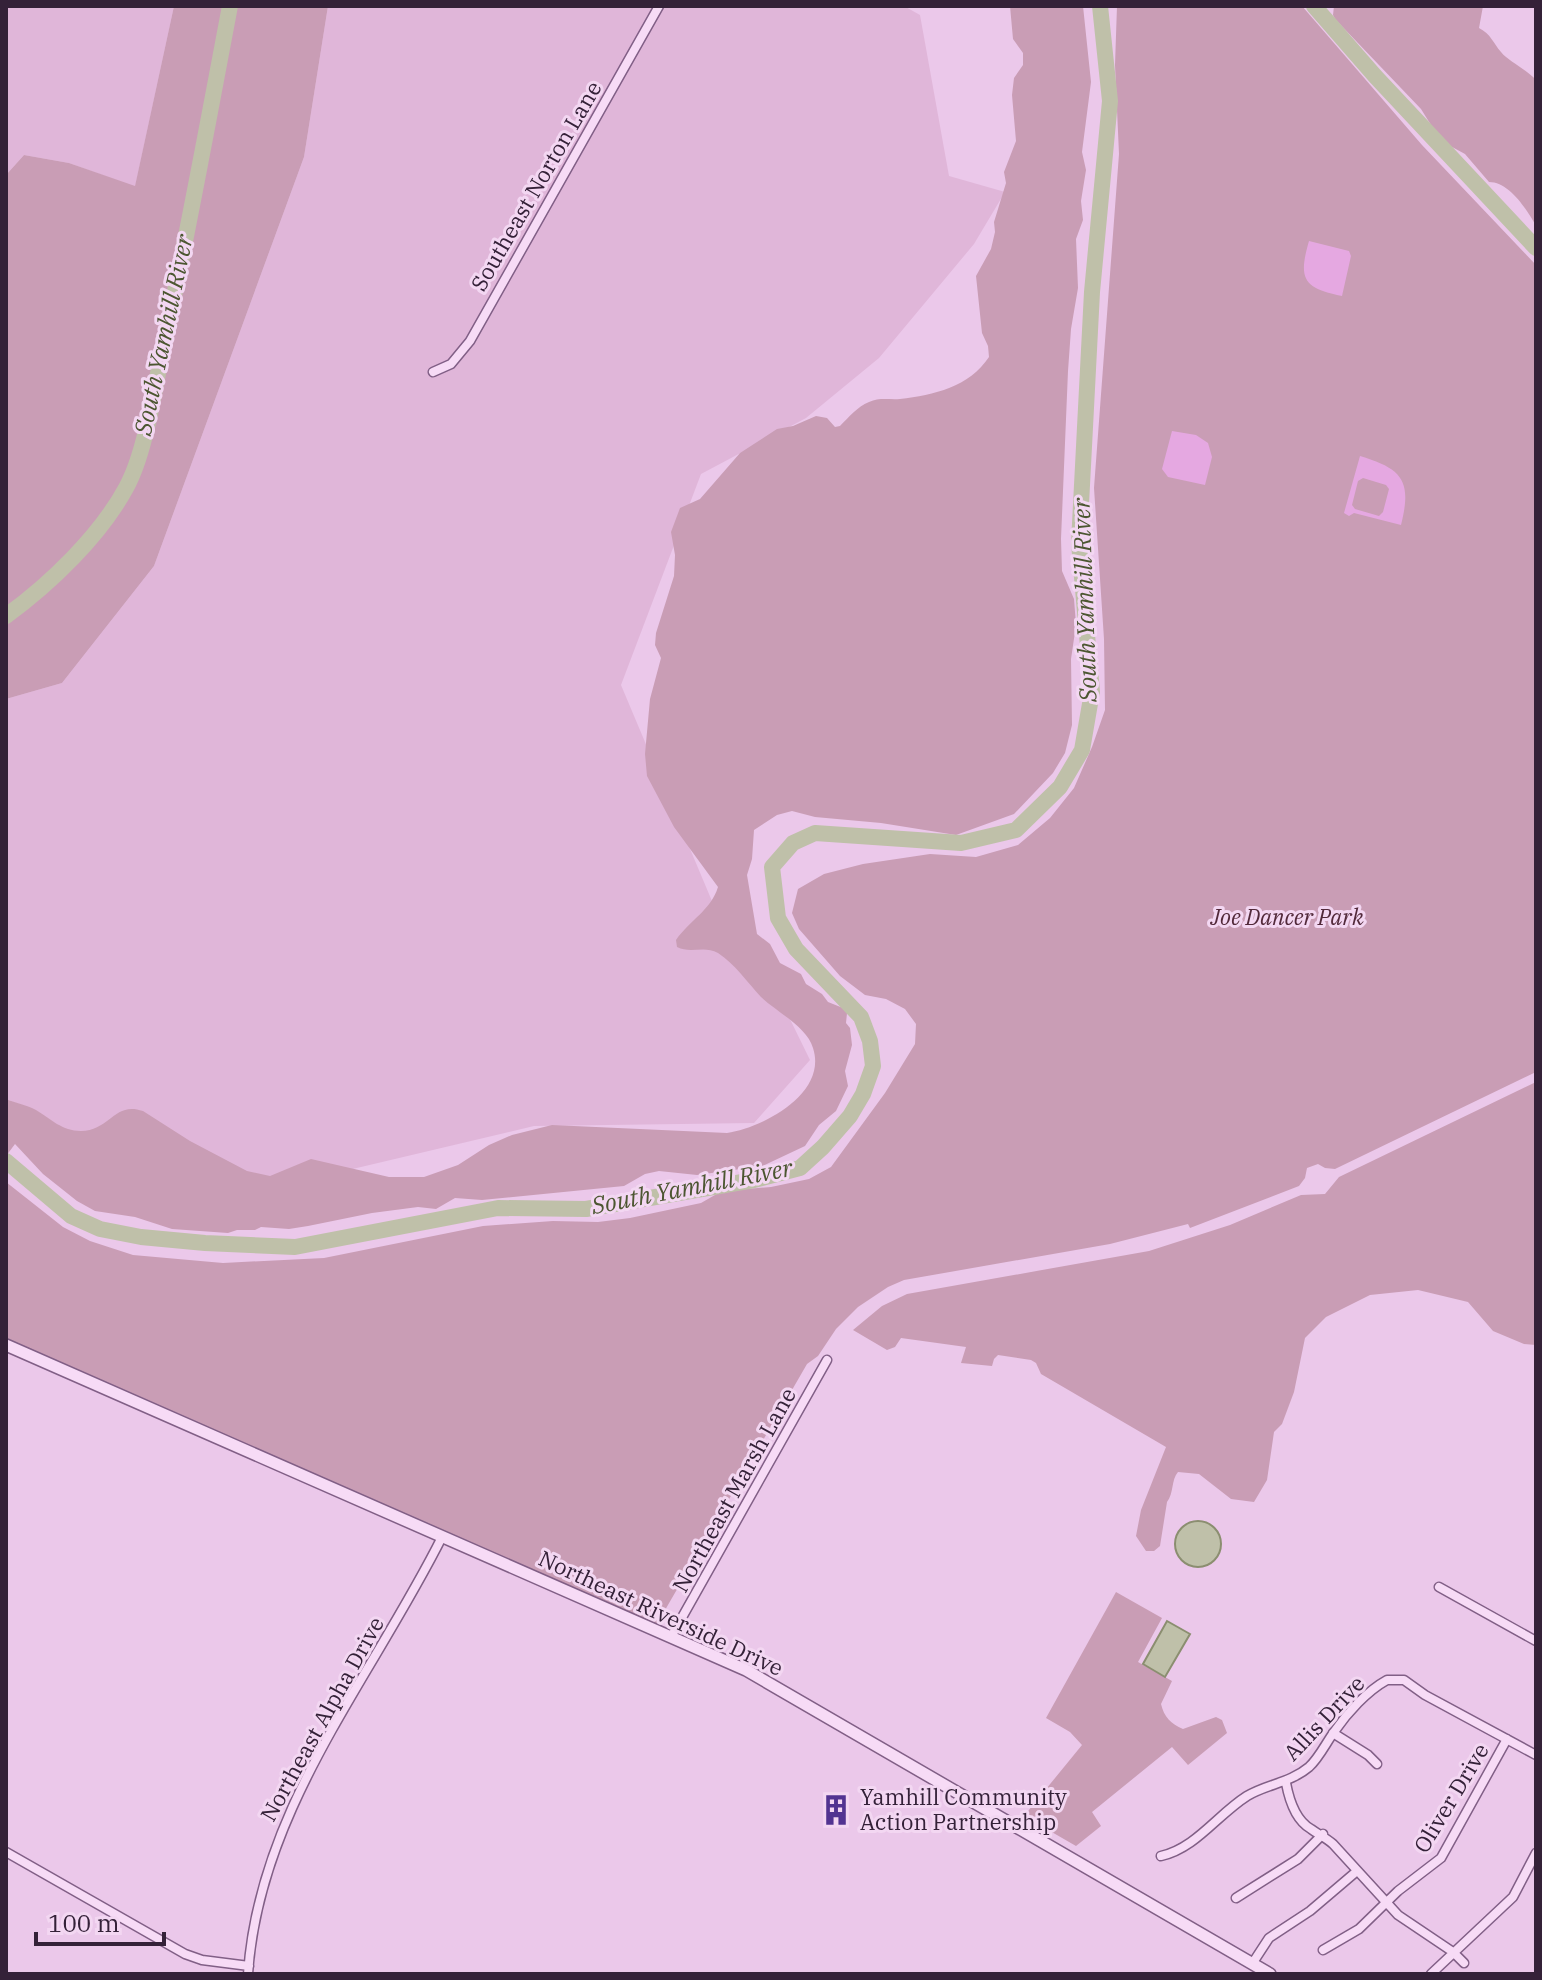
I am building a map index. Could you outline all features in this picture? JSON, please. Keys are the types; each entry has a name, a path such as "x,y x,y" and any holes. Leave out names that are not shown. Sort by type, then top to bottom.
{"street":[{"name":"Southeast Norton Lane","path":"433,372 451,364 470,341 659,6"},
{"name":"Northeast Riverside Drive","path":"6,1345 746,1670 1270,1974"},
{"name":"Northeast Marsh Lane","path":"671,1637 827,1360"},
{"name":"Northeast Alpha Drive","path":"248,1970 259,1898 285,1821 442,1537"},
{"path":"1439,1587 1536,1641"},
{"name":"Allis Drive","path":"1464,1963 1453,1952 1398,1915 1323,1834 1309,1829 1296,1814 1286,1783 1309,1767 1345,1717 1381,1683 1398,1679 1536,1755"},
{"path":"1333,1733 1377,1764"},
{"name":"Oliver Drive","path":"1323,1950 1359,1929 1441,1858 1507,1739"},
{"path":"1161,1856 1190,1844 1248,1796 1286,1783"},
{"path":"1236,1898 1287,1867 1323,1834"},
{"path":"6,1852 185,1954 248,1970"},
{"path":"1431,1974 1513,1897 1536,1853"},
{"path":"1252,1964 1269,1938 1310,1911 1357,1871"}],"shaded area":[{"path":"6,6 174,6 135,187 69,163 24,155 6,175"},
{"path":"328,6 904,6 920,15 949,176 1005,192 974,244 879,358 806,418 701,474 621,685 717,913 786,1011 810,1060 754,1123 534,1126 285,1185 89,1146 37,1111 6,1099 6,699 62,683 154,566 304,157"},
{"path":"1198,1521 1214,1528 1221,1544 1214,1560 1198,1567 1182,1560 1175,1544 1182,1528"},
{"path":"1167,1621 1190,1634 1165,1677 1143,1664"}],"green space":[{"path":"174,6 328,6 304,157 154,566 62,683 6,699 6,175 24,155 69,163 135,186"},
{"path":"1010,6 1083,6 1091,82 1082,152 1086,170 1081,201 1083,220 1076,239 1078,288 1068,371 1061,539 1062,571 1074,599 1076,625 1071,659 1072,725 1065,753 1053,773 1014,814 956,835 881,823 815,817 792,811 777,815 754,830 752,859 747,875 757,934 770,944 780,963 801,974 806,984 847,1013 846,1023 850,1028 852,1045 845,1071 848,1086 836,1111 819,1125 805,1146 756,1169 697,1175 659,1171 645,1174 624,1186 482,1200 455,1198 436,1209 418,1207 289,1229 261,1227 228,1233 172,1229 135,1217 95,1211 43,1174 15,1144 6,1156 6,1099 33,1108 68,1129 81,1131 99,1126 125,1110 143,1111 190,1141 247,1171 270,1176 311,1159 389,1177 424,1177 458,1165 489,1145 512,1135 552,1125 727,1133 774,1116 802,1094 811,1080 815,1065 813,1048 805,1033 761,997 724,957 708,950 677,947 676,940 705,909 718,887 674,827 647,776 645,754 650,699 661,658 655,645 656,633 674,576 675,555 671,532 680,508 700,499 740,453 777,429 816,416 827,418 835,427 840,426 857,409 873,400 913,397 950,388 971,376 989,357 982,333 976,276 991,249 994,222 1006,183 1004,172 1016,141 1012,95 1014,78 1023,65 1023,53 1013,39"},
{"name":"Joe Dancer Park","path":"1117,6 1302,6 1422,145 1536,265 1536,1072 1335,1169 1318,1164 1307,1168 1299,1186 1190,1228 1188,1224 1110,1244 904,1280 888,1287 858,1307 836,1329 818,1356 807,1364 657,1624 6,1340 6,1182 63,1227 90,1241 133,1255 223,1263 324,1258 483,1226 630,1218 701,1203 722,1191 771,1187 809,1179 831,1167 885,1093 915,1044 916,1024 905,1009 886,999 865,995 840,976 799,929 792,913 798,889 824,874 863,864 930,854 976,857 1018,845 1050,818 1074,788 1105,710 1104,639 1094,488 1119,154 1115,65"},
{"path":"1334,6 1483,6 1479,28 1504,55 1536,80 1536,226 1510,191 1489,182 1465,154 1441,141 1421,109 1335,19"},
{"path":"1536,1082 1536,1345 1524,1344 1493,1331 1468,1302 1418,1290 1370,1295 1326,1317 1305,1338 1294,1392 1282,1424 1274,1432 1267,1480 1254,1502 1231,1499 1199,1474 1178,1472 1167,1502 1160,1546 1154,1551 1146,1551 1136,1536 1141,1510 1166,1447 1041,1374 1031,1360 998,1355 992,1366 961,1363 966,1347 901,1338 895,1347 887,1350 853,1330 882,1306 907,1294 1149,1251 1230,1225 1301,1195 1325,1194 1339,1177"},
{"path":"1116,1592 1162,1618 1138,1662 1172,1681 1161,1704 1169,1720 1183,1729 1216,1717 1222,1720 1227,1733 1188,1765 1172,1747 1092,1812 1101,1826 1076,1846 1024,1816 1082,1745 1070,1732 1046,1718"}],"sand":[{"path":"1309,241 1349,251 1351,256 1342,296 1319,289 1307,280 1304,264"},
{"path":"1172,431 1196,435 1208,443 1212,457 1205,485 1168,477 1162,469"},
{"path":"1360,456 1386,466 1401,479 1405,497 1401,525 1344,513","holes":["1363,478 1386,485 1389,489 1379,516 1355,509 1352,505 1358,481"]}],"waterway":[{"name":"South Yamhill River","path":"6,616 40,589 88,541 115,506 133,474 152,404 230,6"},
{"name":"South Yamhill River","path":"6,1161 71,1216 100,1229 141,1237 205,1243 295,1247 498,1208 586,1209 754,1180 800,1168 823,1147 850,1116 863,1094 873,1066 870,1041 861,1017 796,949 778,918 772,867 793,843 815,833 961,843 1016,830 1060,787 1082,750 1092,692 1079,543 1092,292 1110,101 1100,6"},
{"name":"South Yamhill River","path":"1314,6 1536,248"}],"place":[{"name":"Yamhill Community Action Partnership","path":"836,1810"}]}
